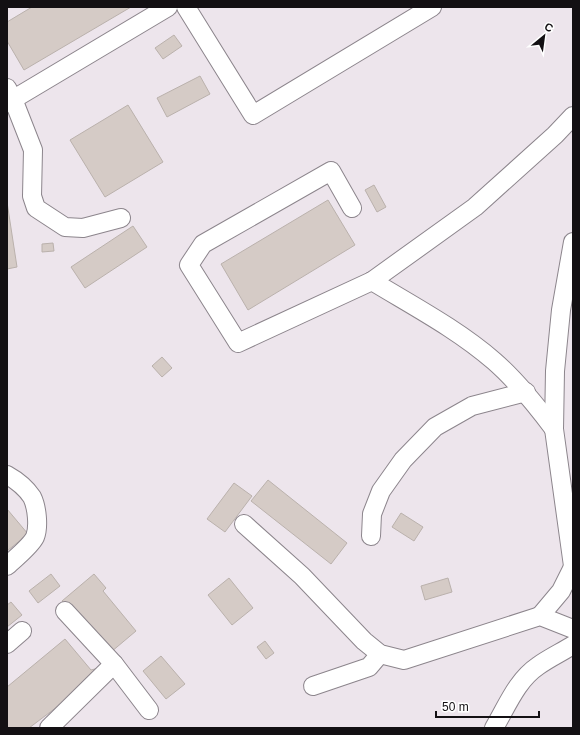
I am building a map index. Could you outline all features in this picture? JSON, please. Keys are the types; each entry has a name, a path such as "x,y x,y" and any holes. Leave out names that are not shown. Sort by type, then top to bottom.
{"street":[{"path":"121,218 83,228 65,227 36,208 32,196 33,150 9,97 168,7"},
{"path":"186,7 253,115 432,7"},
{"path":"352,208 331,171 203,244 189,265 238,343 372,281 475,207 555,136 573,116"},
{"path":"244,524 302,576 364,641 380,654 404,660 540,616 561,591 573,566 554,429 555,371 561,310 573,242"},
{"path":"372,281 453,331 494,361 526,392 554,429"},
{"path":"370,536 372,514 380,491 403,460 435,427 472,406 526,392"},
{"path":"7,475 17,480 32,498 38,522 35,537 7,566"},
{"path":"65,610 114,664 150,710"},
{"path":"540,616 573,629"},
{"path":"7,644 22,631"},
{"path":"494,728 515,692 526,677 538,666 573,645"},
{"path":"313,686 369,667 380,654"},
{"path":"49,728 114,664"}],"building":[{"path":"32,7 131,7 24,70 7,41 7,22"},
{"path":"174,35 182,46 163,59 155,48"},
{"path":"200,76 210,94 167,117 157,98"},
{"path":"128,105 163,162 105,197 70,140"},
{"path":"374,185 386,207 377,212 365,190"},
{"path":"328,200 355,245 248,310 221,264"},
{"path":"7,202 17,267 7,269"},
{"path":"133,226 147,247 85,288 71,267"},
{"path":"53,243 54,251 42,252 42,244"},
{"path":"162,357 172,368 162,377 152,366"},
{"path":"268,480 347,543 331,564 251,501"},
{"path":"234,483 252,496 225,532 207,519"},
{"path":"7,509 28,534 7,551"},
{"path":"401,513 423,527 414,541 392,527"},
{"path":"51,574 60,586 38,603 29,591"},
{"path":"94,574 106,588 103,591 136,631 111,652 77,619 62,601"},
{"path":"229,578 253,608 232,625 208,595"},
{"path":"448,578 452,592 425,600 421,586"},
{"path":"11,602 22,615 7,627 7,605"},
{"path":"65,639 91,670 114,664 29,728 7,728 7,687"},
{"path":"265,641 274,653 266,659 257,647"},
{"path":"161,656 185,684 166,699 143,671"}]}
